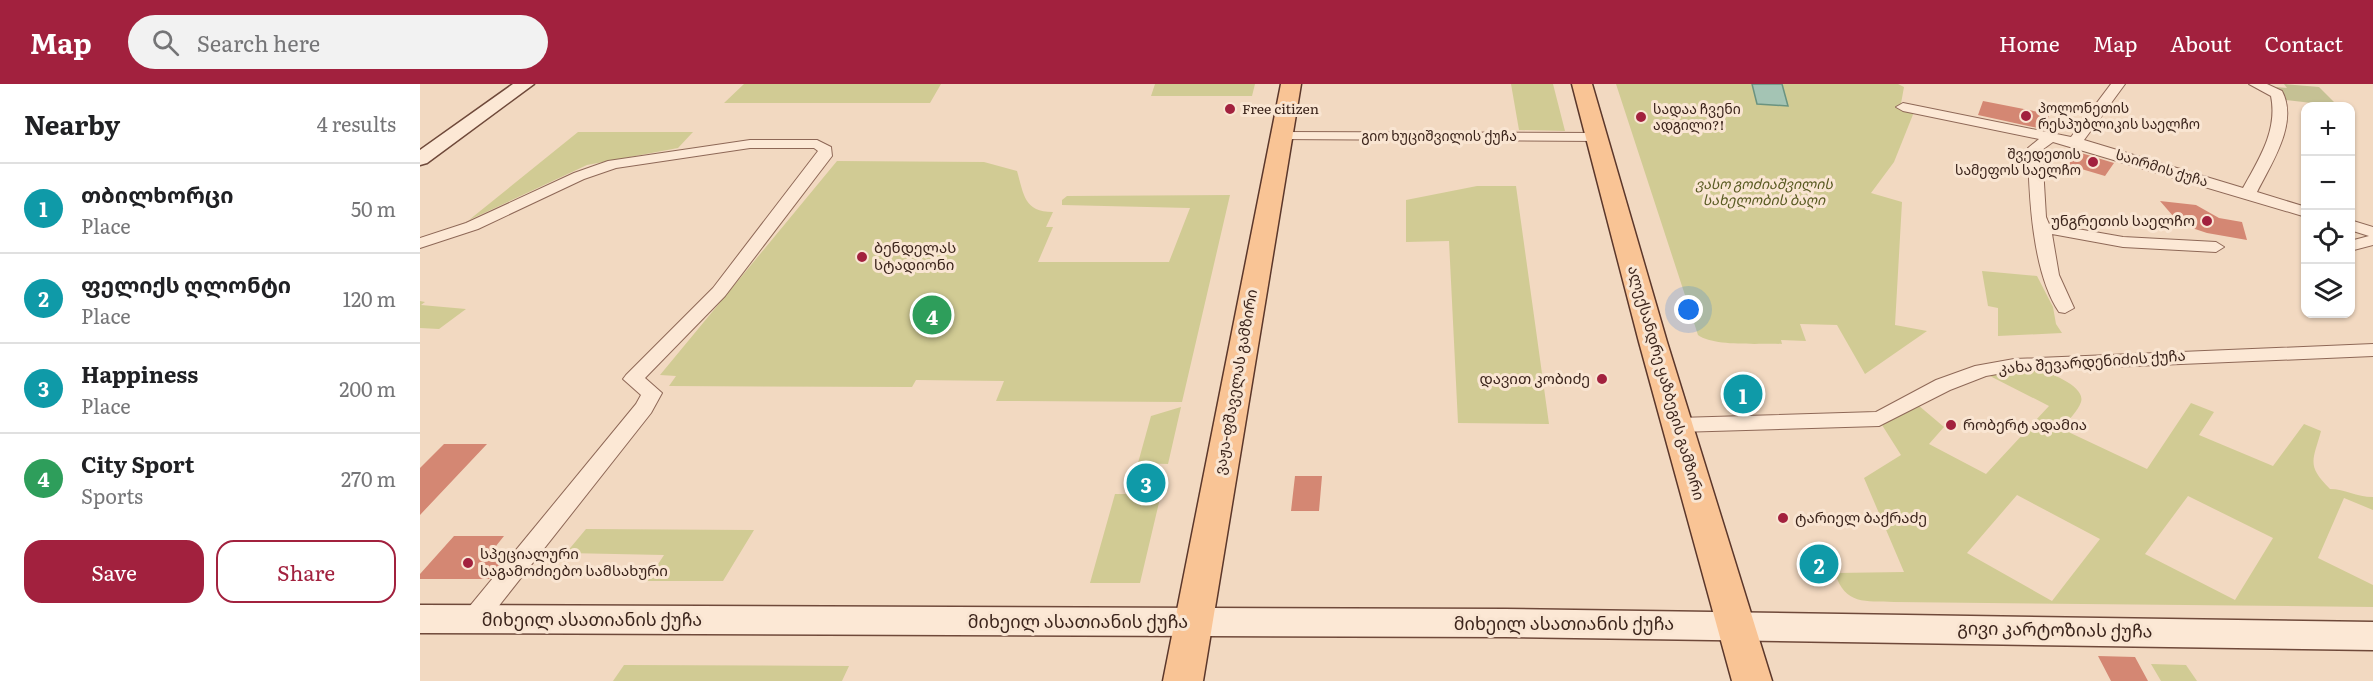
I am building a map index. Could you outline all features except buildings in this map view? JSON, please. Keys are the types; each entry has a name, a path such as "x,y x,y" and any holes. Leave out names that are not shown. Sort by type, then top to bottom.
{"main road":[{"path":"420,159 525,84"},
{"name":"ვაჟა-ფშაველას გამზირი","path":"1183,681 1291,84"},
{"name":"ალექსანდრე ყაზბეგის გამზირი","path":"1582,84 1752,681"},
{"name":"მიხეილ ასათიანის ქუჩა","path":"420,619 1737,626"},
{"name":"გივი კარტოზიას ქუჩა","path":"1737,626 2373,636"}],"street":[{"path":"2075,142 2118,84"},
{"path":"2248,194 2273,143 2280,120 2277,94 2261,84"},
{"name":"საირმის ქუჩა","path":"1903,107 2075,142 2301,210"},
{"name":"გიო ხუციშვილის ქუჩა","path":"1282,136 1597,137"},
{"path":"2051,137 2035,148 2033,160 2038,217 2043,228 2050,275 2065,308"},
{"path":"420,243 472,226 579,176 611,165 750,144 817,144 826,150 825,156 719,292 633,379 651,393 644,408 474,619"},
{"path":"2355,227 2373,232"},
{"path":"2043,228 2132,243 2216,246"},
{"path":"2355,245 2373,240"},
{"name":"კახა შევარდენიძის ქუჩა","path":"1678,425 1879,419 1943,385 1982,370 2014,365 2373,350"}],"green space":[{"path":"744,84 941,84 930,103 724,103"},
{"path":"1155,84 1255,84 1252,96 1151,96"},
{"path":"1511,84 1553,84 1565,131 1519,130"},
{"name":"ვასო გოძიაშვილის სახელობის ბაღი","path":"1616,84 1898,84 1904,87 1900,109 1914,112 1894,162 1871,193 1902,202 1895,325 1927,331 1865,374 1837,325 1800,324 1806,341 1781,340 1782,344 1726,343 1705,339 1698,335"},
{"path":"578,132 693,132 678,148 587,165 469,220"},
{"path":"837,161 984,162 1017,171 1024,195 1031,205 1036,209 1053,212 1046,227 1053,227 1038,262 1169,262 1190,208 1062,205 1062,200 1067,196 1230,195 1182,402 996,401 1004,381 916,380 912,387 669,386 676,376 660,375"},
{"path":"1477,186 1516,186 1549,424 1458,423 1449,241 1406,242 1406,200"},
{"path":"1982,271 2037,276 2053,307 2056,324 2062,333 1998,336 1998,308 1988,306"},
{"path":"420,301 425,302 421,305 466,309 439,329 420,328"},
{"path":"2039,369 2066,381 2078,391 2081,402 2062,429 2147,469 2191,403 2214,412 2199,435 2273,466 2304,424 2321,431 2314,456 2314,468 2317,474 2330,489 2373,497 2373,510 2344,498 2318,558 2373,585 2373,607 1894,602 1865,601 1850,596 1844,591 1835,573 1904,572 1864,478 1901,455 1882,425 1918,405 1944,427 1929,444 1986,474 2049,406 1986,374","holes":["2017,495 2100,539 2052,601 1967,553","2188,496 2273,538 2235,600 2145,554"]},
{"path":"1181,407 1168,464 1138,463 1151,416"},
{"path":"1115,494 1161,494 1140,583 1090,583"},
{"path":"586,529 754,530 723,581 647,581 664,555 566,553"},
{"path":"2151,664 2186,665 2197,681 2161,681"},
{"path":"624,665 849,666 842,681 613,681"}],"shaded area":[{"path":"1752,84 1782,84 1788,106 1757,104"},
{"path":"2284,84 2319,87 2334,102 2286,100 2276,87 2287,88"}],"place":[{"name":"Free citizen","path":"1230,109"},
{"name":"პოლონეთის რესპუბლიკის საელჩო","path":"2026,116"},
{"name":"სადაა ჩვენი ადგილი?!","path":"1641,117"},
{"name":"შვედეთის სამეფოს საელჩო","path":"2093,162"},
{"name":"უნგრეთის საელჩო","path":"2207,221"},
{"name":"ბენდელას სტადიონი","path":"862,257"},
{"name":"City Sport","path":"932,315"},
{"name":"დავით კობიძე","path":"1602,379"},
{"name":"თბილხორცი","path":"1743,394"},
{"name":"რობერტ ადამია","path":"1951,425"},
{"name":"Happiness","path":"1146,483"},
{"name":"ტარიელ ბაქრაძე","path":"1783,518"},
{"name":"სპეციალური საგამოძიებო სამსახური","path":"468,563"},
{"name":"ფელიქს ღლონტი","path":"1819,564"}]}
